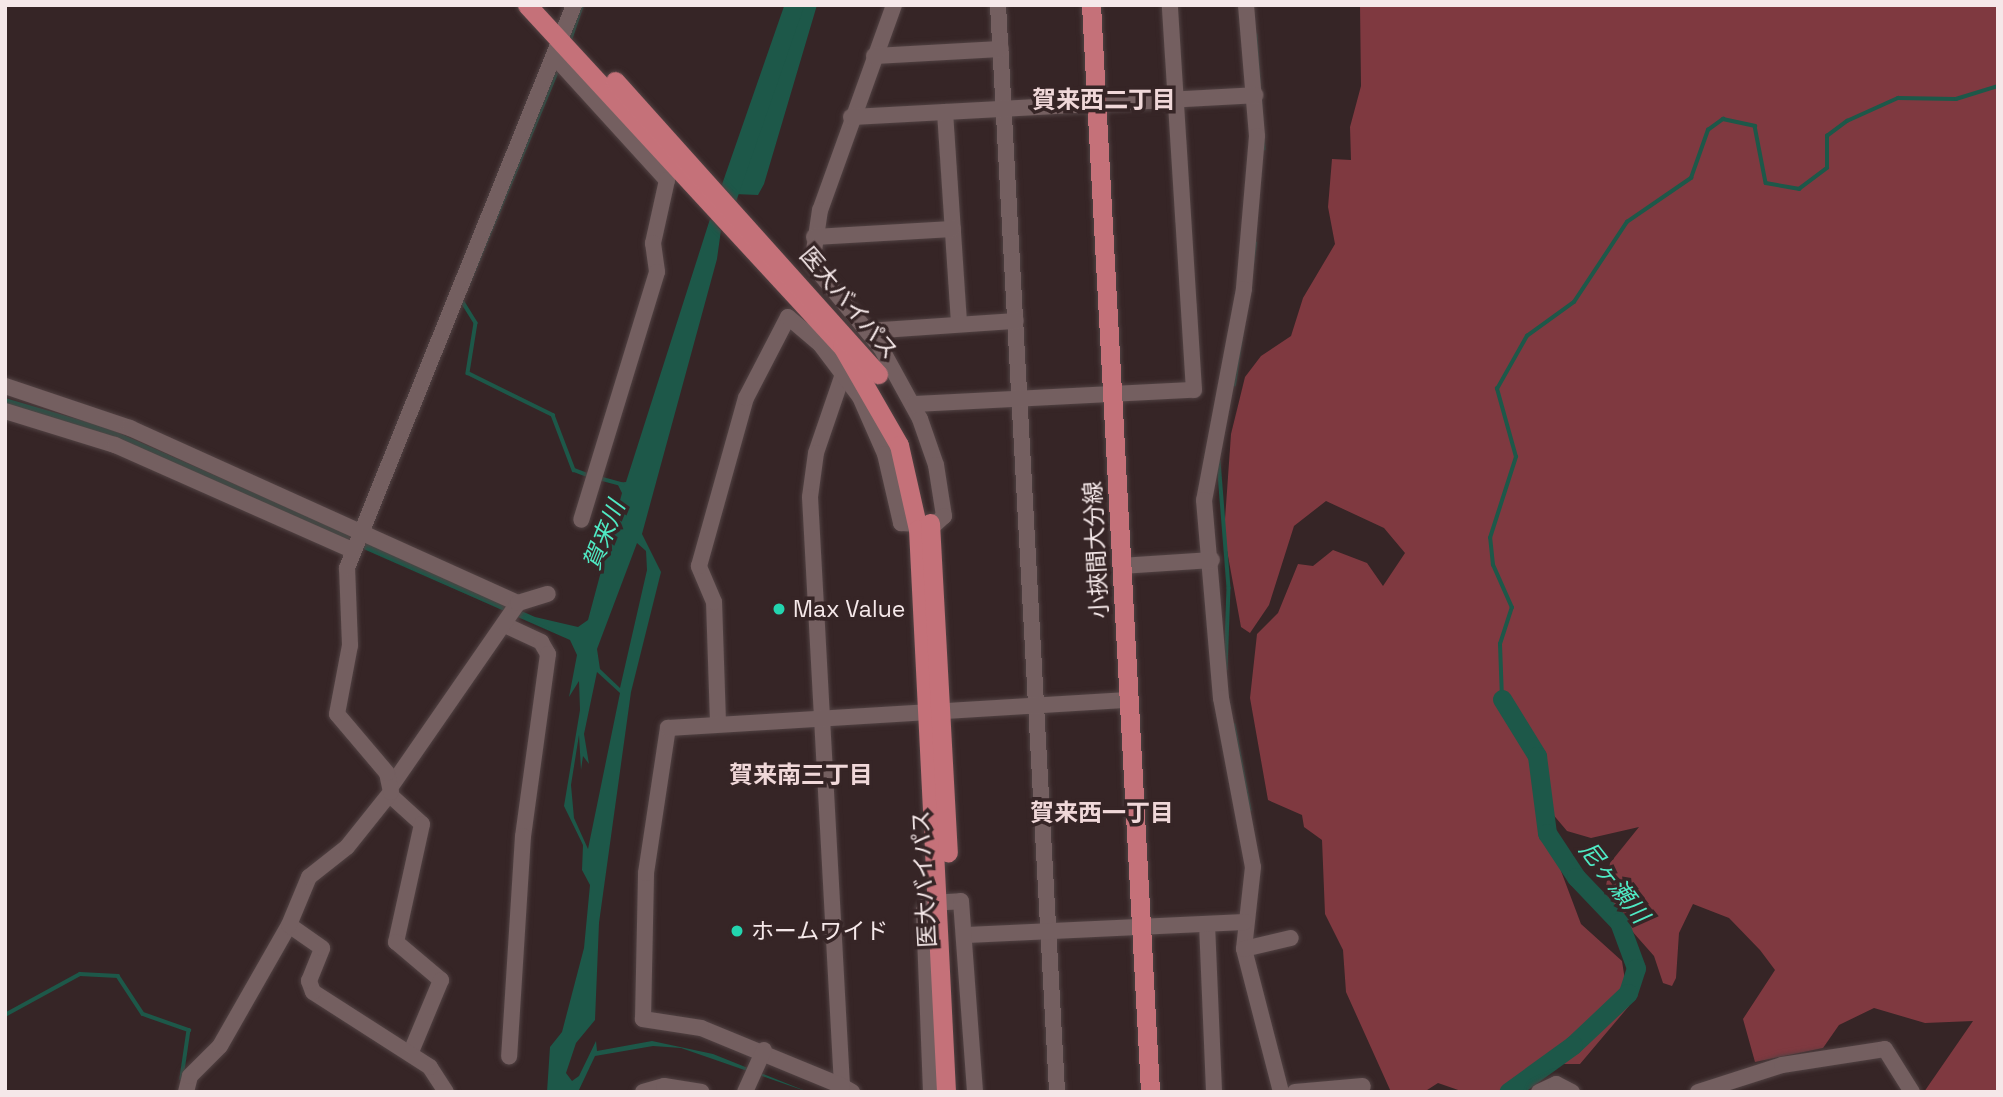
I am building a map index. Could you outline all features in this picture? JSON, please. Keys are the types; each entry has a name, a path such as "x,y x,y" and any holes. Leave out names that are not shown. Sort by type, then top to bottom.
{"main road":[{"name":"医大バイパス","path":"527,5 567,42 864,352 898,409 923,482 921,521 934,710 952,1083"},
{"name":"医大バイパス","path":"545,5 567,42"},
{"name":"小挾間大分線","path":"1091,5 1150,1092"},
{"path":"567,42 855,363 895,435 921,521"}],"street":[{"path":"410,1054 441,980 396,942 422,824 391,790 338,714 350,654 346,578 360,530 567,42 574,5"},
{"path":"718,722 714,602 699,566 746,398 788,317 802,324 843,374 885,454 901,523 943,519 939,479 913,404 867,331 816,275 814,237 851,117 894,5"},
{"path":"998,5 1058,1092"},
{"path":"913,404 1194,390 1170,5"},
{"path":"1246,5 1255,95 1244,289 1204,487 1212,560 1221,698 1253,867 1244,949 1281,1092"},
{"path":"567,42 667,180 653,243 657,272 581,520"},
{"path":"874,55 1001,49"},
{"path":"851,117 1255,95"},
{"path":"945,112 959,324"},
{"path":"814,237 953,229"},
{"path":"867,331 1016,321"},
{"path":"843,374 816,453 810,497 824,716 847,1089 764,1050 701,1028 643,1018 648,853 672,725 824,716 1128,700"},
{"path":"5,386 130,428 518,603 548,594"},
{"path":"5,411 115,445 352,550"},
{"path":"1121,566 1212,560"},
{"path":"186,1092 190,1076 220,1046 289,925 309,877 347,847 391,790 507,626 518,603"},
{"path":"507,626 541,642 548,654 521,863 509,1056"},
{"path":"931,1092 923,910 943,902 964,903 975,1092"},
{"path":"967,935 1245,922"},
{"path":"1207,924 1214,1092"},
{"path":"289,925 321,948 309,981 313,992 430,1067 446,1092"},
{"path":"1244,949 1291,938"},
{"path":"1698,1092 1782,1065 1885,1049 1912,1092"},
{"path":"745,1092 764,1050"},
{"path":"1539,1092 1556,1084 1572,1092"},
{"path":"643,1092 664,1086 702,1092"},
{"path":"1294,1092 1363,1086"}],"shaded area":[{"path":"798,5 817,5 764,184 758,195 734,194 727,184 771,88"},
{"path":"1360,5 1998,5 1998,1092 1924,1092 1973,1021 1925,1023 1874,1008 1839,1025 1823,1048 1755,1062 1743,1019 1775,970 1760,950 1729,918 1693,904 1679,933 1676,978 1672,986 1663,983 1654,956 1609,905 1606,886 1610,863 1639,827 1591,838 1567,831 1551,812 1561,871 1581,924 1622,961 1629,1006 1580,1064 1538,1064 1522,1092 1464,1092 1438,1083 1424,1092 1391,1092 1346,992 1343,950 1325,914 1322,840 1304,827 1302,815 1268,800 1250,698 1257,634 1278,613 1298,564 1313,566 1333,550 1367,563 1383,586 1405,553 1384,528 1326,501 1294,526 1269,605 1250,633 1241,627 1224,534 1231,434 1245,377 1261,356 1291,336 1303,298 1335,244 1328,207 1332,159 1351,160 1350,127 1361,86"},
{"path":"710,219 721,230 717,259 642,534 661,572 631,692 599,923 595,1020 576,1043 566,1073 572,1081 579,1076 596,1041 597,1051 652,1041 713,1054 808,1092 681,1048 653,1046 595,1056 578,1092 547,1092 550,1047 562,1032 584,948 590,885 582,870 583,845 564,806 580,710 579,681 569,697 577,655 570,640 325,532 5,407 5,398 108,428 535,617 578,627 588,620 622,493 617,483 626,482","holes":["637,543 646,551 647,570 620,688 600,669 597,649","597,672 620,693 588,849 574,818 571,785 579,735 581,770 583,756 589,764 584,734"]}],"waterway":[{"path":"570,40 582,5"},
{"name":"賀来川","path":"720,217 794,5"},
{"path":"1256,35 1264,149"},
{"path":"468,285 558,69"},
{"path":"1502,699 1500,644 1512,608 1493,565 1490,538 1516,457 1497,389 1527,336 1574,302 1627,222 1691,178 1708,130 1723,119 1755,126 1766,183 1799,189 1827,168 1827,136 1847,121 1898,98 1956,99 1998,86"},
{"path":"1234,385 1255,244"},
{"path":"461,299 476,323 468,373 553,415 574,470 588,475"},
{"path":"1219,461 1229,588 1226,669"},
{"path":"599,478 622,484"},
{"name":"尼ヶ瀬川","path":"1502,699 1537,756 1547,833 1576,877 1619,922 1636,968 1628,993 1573,1045 1508,1092"},
{"path":"1234,725 1250,810"},
{"path":"5,1015 80,974 118,976 143,1014 189,1030 182,1078"}],"place":[{"name":"Max Value","path":"779,609"},
{"name":"ホームワイド","path":"737,931"}],"district":[{"name":"賀来西二丁目","path":"1104,100"},
{"name":"賀来南三丁目","path":"801,775"},
{"name":"賀来西一丁目","path":"1102,813"}]}
